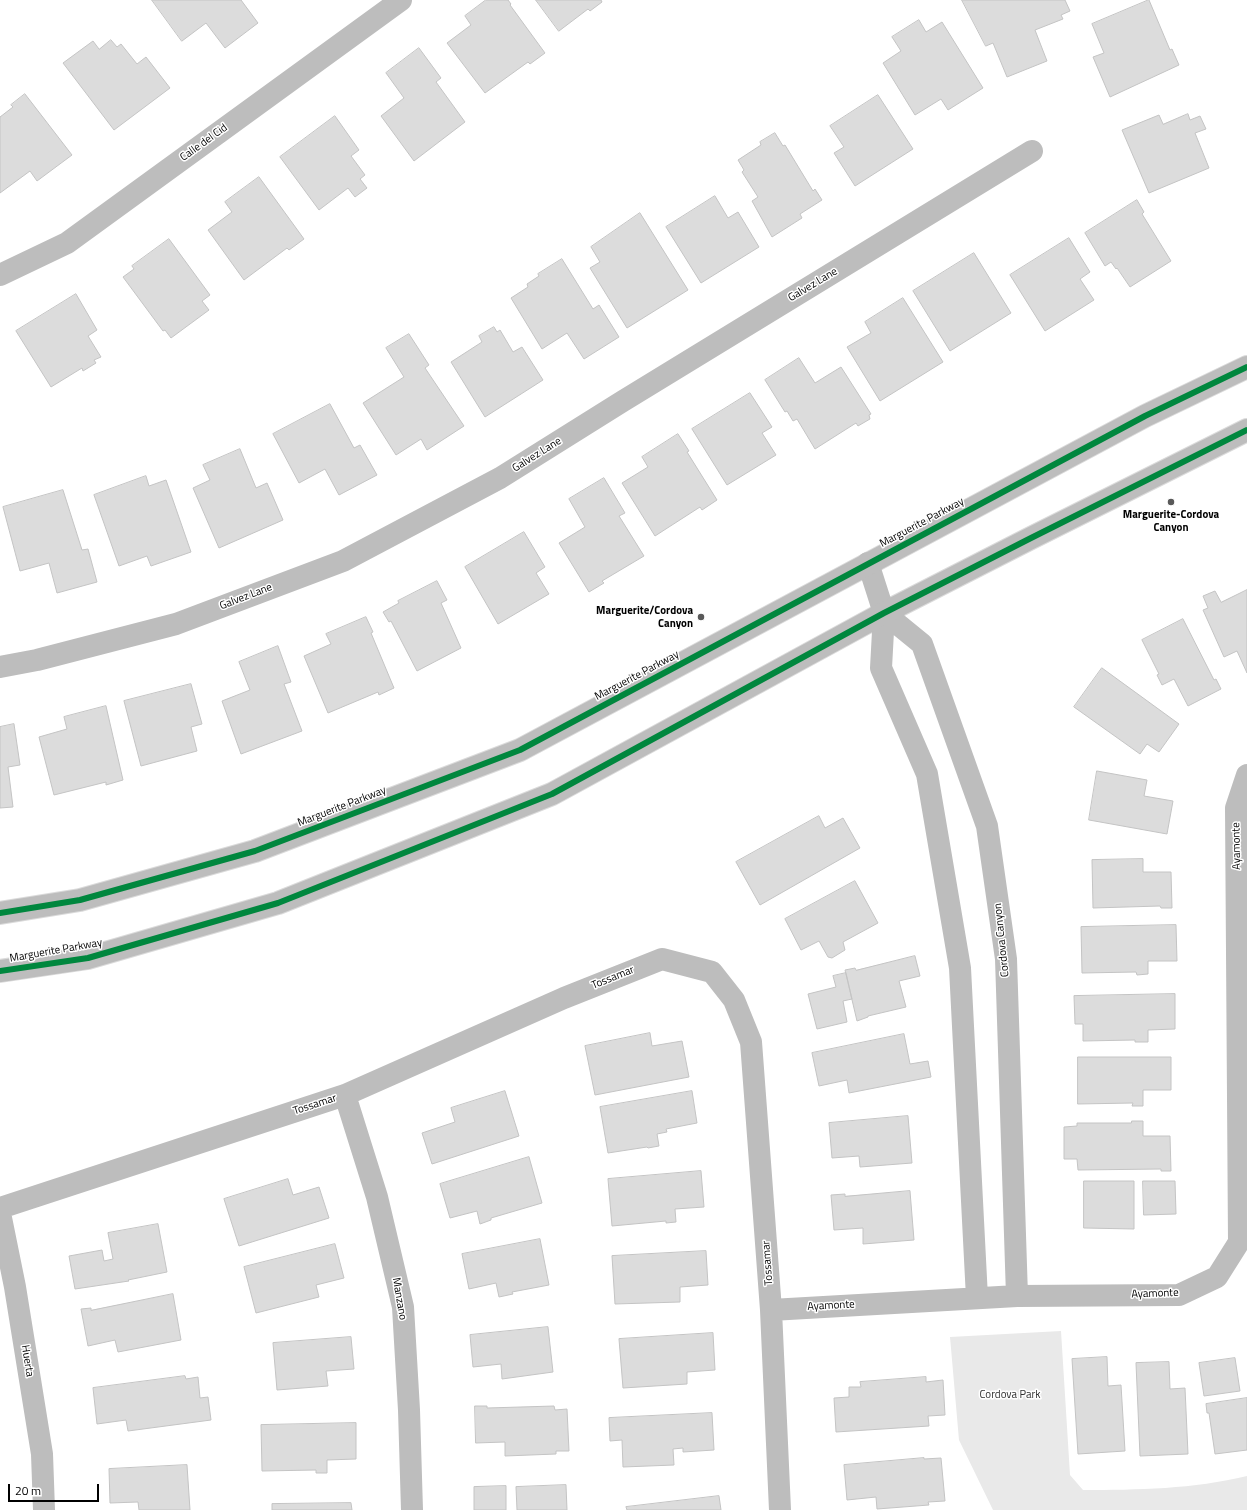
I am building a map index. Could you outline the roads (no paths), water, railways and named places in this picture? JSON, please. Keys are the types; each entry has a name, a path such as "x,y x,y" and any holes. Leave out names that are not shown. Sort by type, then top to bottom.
{"street":[{"name":"Calle del Cid","path":"0,275 67,243 401,0"},
{"name":"Galvez Lane","path":"0,667 37,660 176,624 343,560 500,478 622,401 1032,151"},
{"name":"Marguerite Parkway","path":"0,913 80,900 255,851 520,750 1145,416 1247,367"},
{"name":"Marguerite Parkway","path":"0,971 88,958 278,903 538,800 884,613 1038,534 1247,430"},
{"path":"868,563 884,613 881,668 927,774 960,968 977,1298"},
{"name":"Cordova Canyon","path":"884,613 922,644 987,826 1006,959 1017,1296"},
{"name":"Ayamonte","path":"771,1310 1017,1296 1179,1295 1217,1277 1239,1242 1236,808 1247,775"},
{"name":"Tossamar","path":"0,1208 344,1095 564,998 662,959 712,972 734,1000 751,1042 771,1310 780,1510"},
{"name":"Manzano","path":"344,1095 377,1197 403,1308 409,1410 412,1510"},
{"name":"Huerta","path":"0,1213 42,1454 44,1510"}],"place":[{"name":"Marguerite-Cordova Canyon","path":"1171,502"},
{"name":"Marguerite/Cordova Canyon","path":"701,617"}],"park label":[{"name":"Cordova Park","path":"1010,1395"}]}
